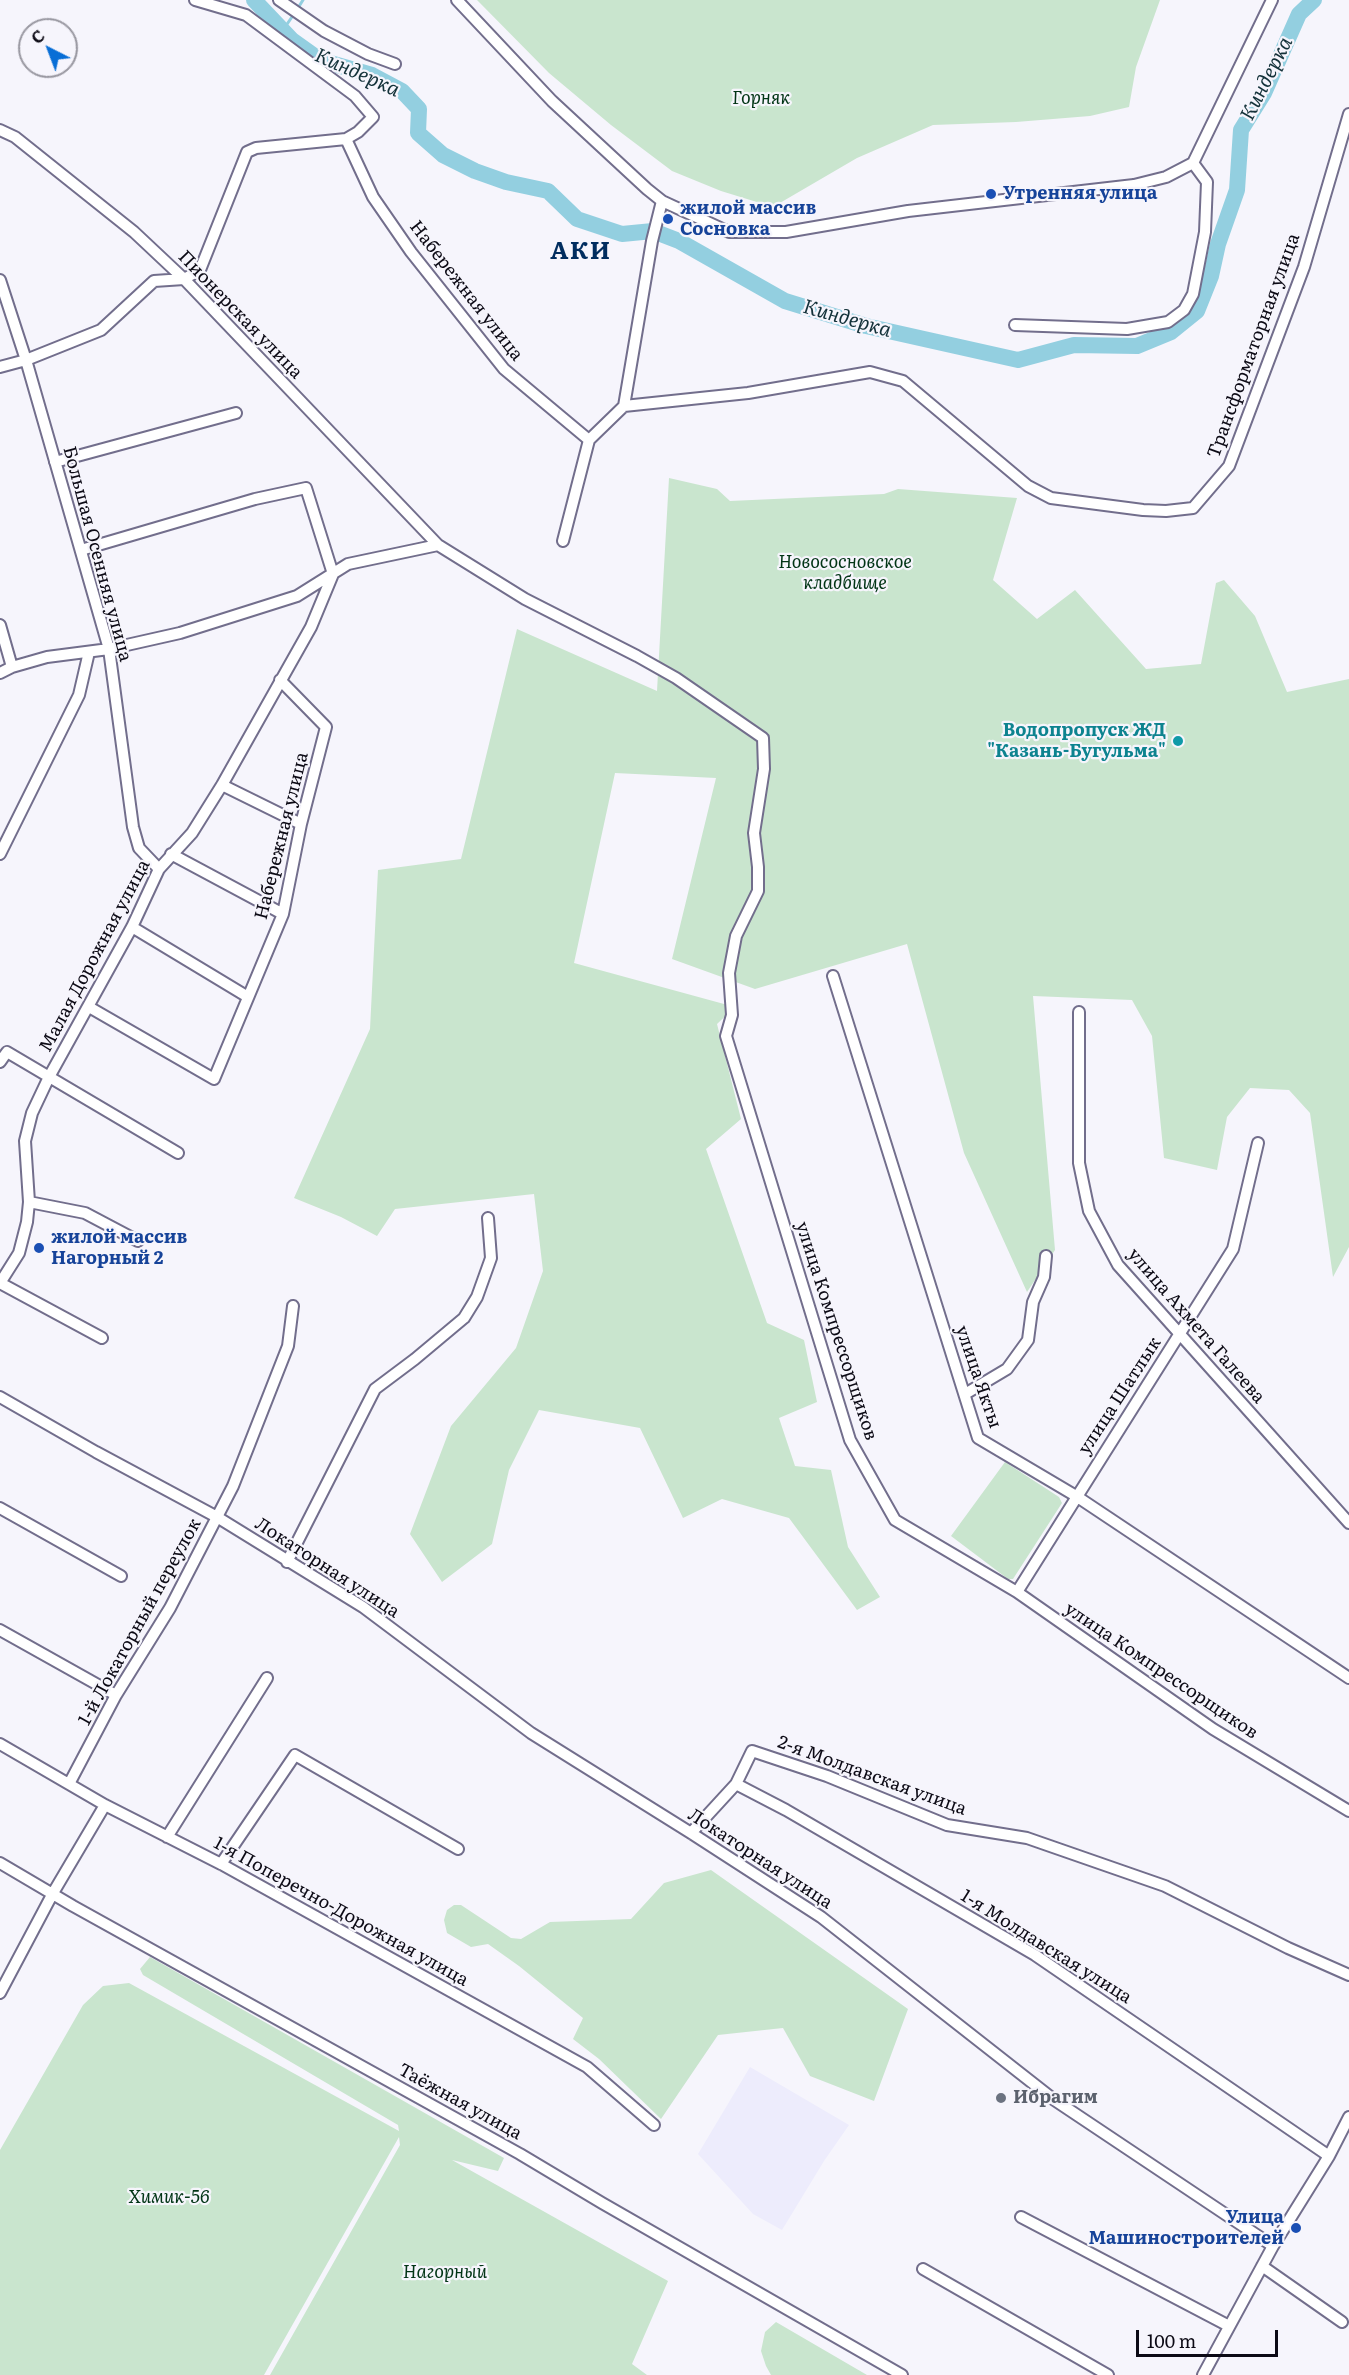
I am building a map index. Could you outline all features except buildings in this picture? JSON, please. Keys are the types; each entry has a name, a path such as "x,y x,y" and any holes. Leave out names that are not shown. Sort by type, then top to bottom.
{"street":[{"path":"0,367 26,360 101,330 154,281 184,279 200,270 248,152 256,148 346,139 358,132 373,117 355,96 246,15 195,0"},
{"path":"279,0 324,31 368,54 395,64"},
{"path":"457,0 552,101 618,164 662,201 729,232 786,232 908,211 1134,185 1166,177 1193,163 1272,0"},
{"name":"Трансформаторная улица","path":"624,406 748,393 870,372 903,381 1028,486 1051,498 1143,510 1166,511 1193,508 1229,466 1304,267 1349,114"},
{"name":"Пионерская улица","path":"0,130 15,137 134,231 184,279 438,545 525,599 676,678 763,738 764,769 754,832 759,867 758,891 736,936 729,973"},
{"name":"Набережная улица","path":"346,139 373,196 404,243 504,369 589,440"},
{"path":"1015,325 1127,329 1168,322 1184,310 1193,294 1205,232 1207,182 1193,163"},
{"path":"563,542 589,440 624,406 651,241 662,201"},
{"name":"Большая Осенняя улица","path":"0,280 26,360 109,649 133,827 139,848 159,869"},
{"path":"55,462 236,413"},
{"path":"81,550 255,499 306,488 333,574"},
{"path":"0,673 12,667 47,657 109,649 180,633 297,596 348,564 438,545"},
{"name":"Малая Дорожная улица","path":"0,1283 21,1248 27,1222 29,1202 25,1142 32,1113 49,1077 132,927 159,869 192,832 222,784 311,627 333,574"},
{"path":"0,625 12,667"},
{"path":"0,854 79,695 89,652"},
{"name":"Набережная улица","path":"88,1007 214,1078 283,914 301,824 326,727 280,680"},
{"path":"222,784 301,824"},
{"path":"171,854 283,914"},
{"path":"132,927 248,996"},
{"name":"улица Компрессорщиков","path":"729,973 732,1016 726,1036 850,1440 895,1520 1017,1592 1213,1730 1349,1811"},
{"name":"улица Якты","path":"833,976 978,1438 1076,1496 1349,1678"},
{"name":"улица Ахмета Галеева","path":"1079,1012 1079,1163 1089,1211 1118,1265 1349,1523"},
{"path":"0,1062 7,1052 178,1153"},
{"name":"улица Шатлык","path":"1017,1592 1233,1249 1258,1143"},
{"path":"29,1202 85,1213 138,1241"},
{"path":"287,1562 375,1389 415,1359 464,1317 477,1297 491,1258 488,1218"},
{"path":"965,1394 1007,1369 1028,1340 1033,1302 1044,1277 1046,1256"},
{"path":"0,1283 102,1338"},
{"name":"1-й Локаторный переулок","path":"69,1784 116,1695 170,1608 233,1486 288,1346 293,1306"},
{"name":"Локаторная улица","path":"0,1397 96,1452 218,1517 287,1562 363,1607 531,1733 821,1917 1053,2099 1273,2246"},
{"path":"0,1508 121,1576"},
{"path":"0,1629 116,1695"},
{"path":"167,1837 267,1678"},
{"name":"1-я Поперечно-Дорожная улица","path":"0,1744 105,1805 222,1864 587,2067 654,2125"},
{"name":"2-я Молдавская улица","path":"736,1784 752,1751 827,1776 947,1825 1027,1838 1165,1886 1288,1948 1349,1975"},
{"path":"222,1864 295,1755 458,1850"},
{"path":"691,1833 736,1784"},
{"name":"1-я Молдавская улица","path":"736,1784 786,1810 1035,1955 1329,2156"},
{"path":"0,1993 52,1893 105,1805"},
{"name":"Таёжная улица","path":"0,1863 520,2154 902,2375"},
{"path":"1203,2375 1273,2246 1329,2156 1349,2117"},
{"path":"1021,2217 1229,2326"},
{"path":"1262,2266 1342,2322"},
{"path":"923,2270 1108,2375"}],"shaded area":[{"path":"750,2067 849,2125 782,2230 753,2214 698,2154"}],"green space":[{"name":"Горняк","path":"477,0 1160,0 1136,67 1129,107 1090,116 933,125 857,158 773,207 721,191 672,171 611,125 549,73"},
{"name":"Новососновское кладбище","path":"669,478 717,489 730,501 884,494 898,489 1017,498 993,580 1037,619 1075,590 1146,669 1201,664 1216,583 1224,580 1255,616 1287,692 1349,679 1349,1247 1333,1277 1310,1113 1289,1090 1250,1088 1227,1117 1217,1170 1164,1158 1152,1036 1132,1000 1033,996 1055,1250 1027,1292 964,1153 907,944 755,989 672,959 716,778 615,773 574,963 735,1007 717,1024 741,1119 706,1149 767,1323 804,1340 817,1402 779,1418 795,1466 831,1470 848,1547 880,1597 857,1610 789,1518 722,1499 683,1518 640,1428 539,1410 509,1470 492,1544 442,1582 410,1534 451,1426 516,1348 543,1271 534,1194 395,1209 377,1236 341,1217 294,1198 370,1029 378,870 461,859 517,629 657,691"},
{"path":"1005,1462 1059,1497 1062,1503 1013,1579 1008,1579 951,1536"},
{"path":"711,1870 908,2009 874,2101 810,2076 783,2028 718,2035 661,2119 599,2059 573,2039 583,2018 488,1944 471,1947 447,1933 444,1920 447,1910 454,1905 461,1905 511,1938 521,1939 550,1922 631,1919 664,1883"},
{"name":"Химик-56","path":"150,1957 504,2158 498,2171 452,2160 668,2281 632,2364 647,2375 270,2375 400,2145 399,2137 264,2375 0,2375 0,2150 83,2005 103,1986 129,1983 399,2131 398,2125 143,1975 140,1969"},
{"path":"776,2322 867,2375 771,2375 761,2351 765,2332"}],"waterway":[{"name":"Киндерка","path":"254,0 292,40 320,60 372,75 402,91 419,109 418,133 443,155 475,171 506,182 548,191 577,219 622,234 653,231 679,241 785,301 866,326 1018,360 1074,345 1137,346 1171,332 1197,311 1211,276 1218,244 1237,190 1241,130 1264,93 1299,14 1314,0"},
{"path":"298,8 303,0"},
{"path":"283,30 294,14"}],"place":[{"name":"Утренняя улица","path":"991,194"},
{"name":"жилой массив Сосновка","path":"668,219"},
{"name":"Водопропуск ЖД \"Казань-Бугульма\"","path":"1178,741"},
{"name":"жилой массив Нагорный 2","path":"39,1248"},
{"name":"Ибрагим","path":"1001,2098"},
{"name":"Улица Машиностроителей","path":"1296,2228"}],"district":[{"name":"АКИ","path":"581,252"}],"park label":[{"name":"Нагорный","path":"445,2273"}]}
